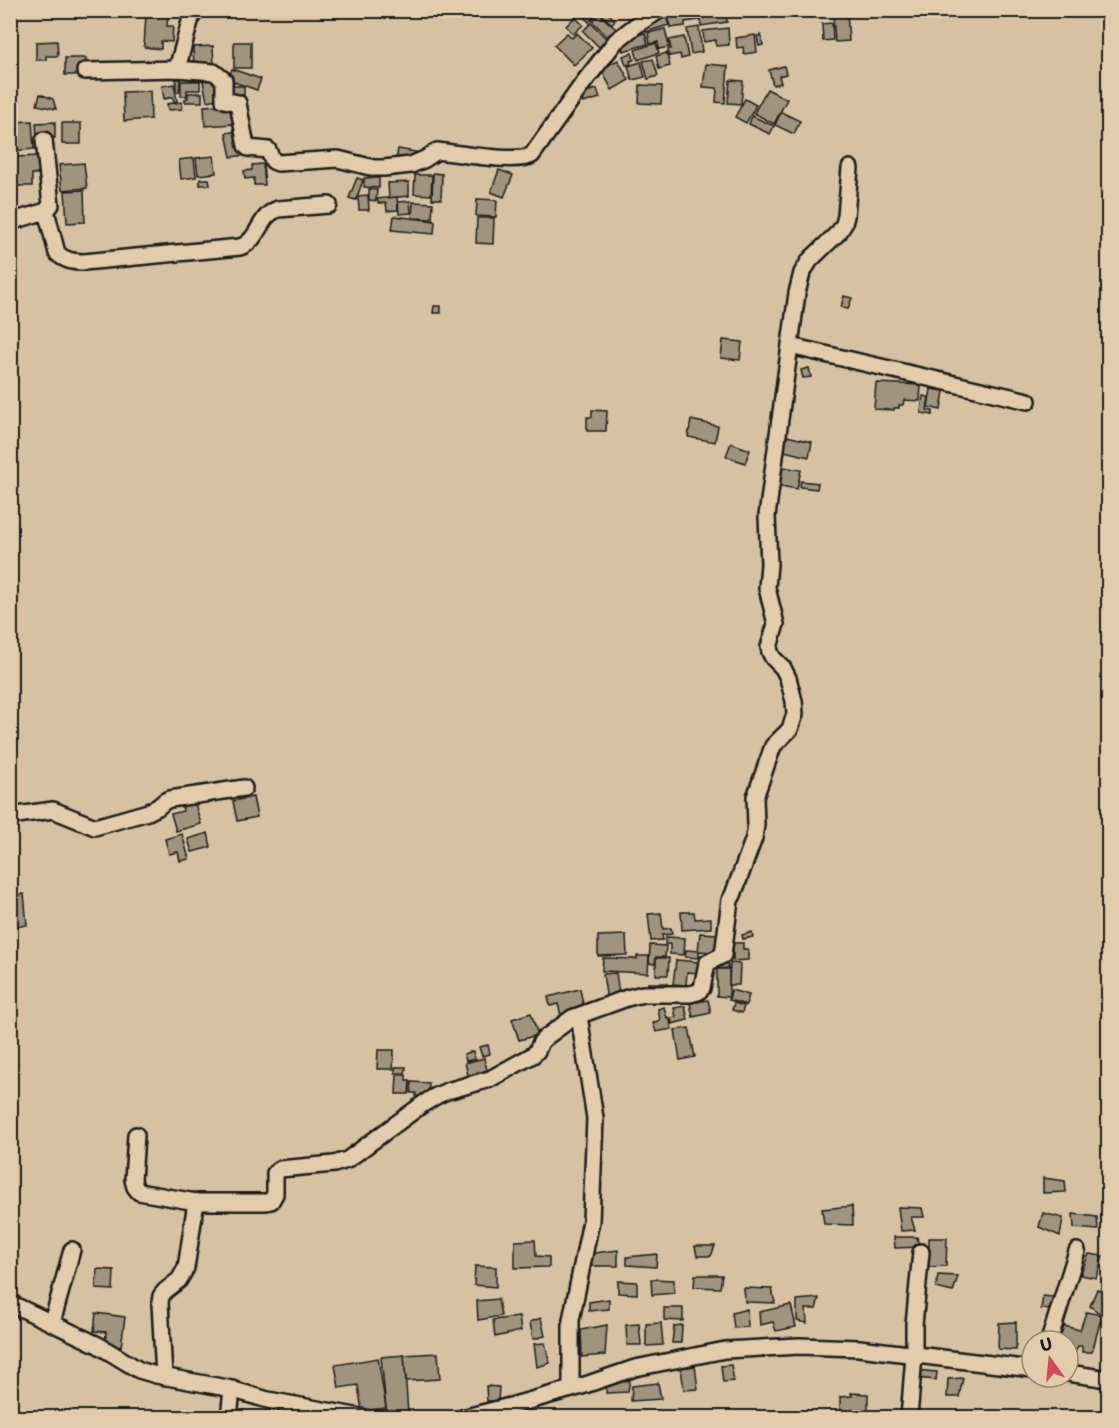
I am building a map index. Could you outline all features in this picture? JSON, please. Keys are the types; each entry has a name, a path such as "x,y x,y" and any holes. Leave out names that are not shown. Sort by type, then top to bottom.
{"street":[{"path":"177,69 191,18 196,10"},
{"path":"85,71 177,69 214,72 224,80 224,100 238,103 246,146 268,150 273,161 278,163 338,159 378,168 394,168 422,161 437,151 486,157 528,158 616,41 660,10"},
{"path":"10,222 50,208 52,201 44,140"},
{"path":"136,1135 133,1180 139,1192 196,1202 271,1201 275,1194 275,1173 280,1168 334,1164 347,1160 436,1096 490,1079 537,1052 545,1038 568,1021 643,994 690,994 702,988 707,963 723,955 730,900 756,831 755,796 773,746 790,729 795,714 788,678 783,668 773,658 769,647 776,624 767,588 769,572 766,516 797,293 802,273 810,260 843,225 846,216 850,168"},
{"path":"46,211 57,253 62,258 84,262 240,247 252,240 270,212 278,209 329,205"},
{"path":"790,346 1028,401"},
{"path":"10,816 53,810 90,825 100,826 148,812 170,799 244,788"},
{"path":"571,1389 571,1320 591,1221 595,1118 579,1016"},
{"path":"164,1377 160,1296 179,1280 186,1268 196,1202"},
{"path":"52,1323 72,1250"},
{"path":"1053,1329 1077,1251"},
{"path":"909,1418 921,1252"},
{"path":"10,1303 98,1345 139,1370 164,1377 232,1389 268,1400 366,1418"},
{"path":"462,1418 571,1389 635,1368 725,1350 799,1346 859,1348 1020,1368"},
{"path":"1080,1375 1108,1379"},
{"path":"229,1418 232,1389"}],"building":[{"path":"555,10 568,10 568,11 556,15"},
{"path":"584,10 599,11 589,22 580,14"},
{"path":"603,10 613,10 609,14 615,20 612,24 600,13"},
{"path":"668,10 698,10 699,20 685,22 685,26 670,28"},
{"path":"699,10 726,10 727,22 701,26"},
{"path":"847,13 849,41 835,42 833,14"},
{"path":"146,14 168,15 167,26 173,26 172,42 161,41 161,49 144,47"},
{"path":"599,14 616,29 608,37 592,21"},
{"path":"575,17 583,25 573,34 566,26"},
{"path":"666,17 669,25 646,32 643,23"},
{"path":"591,23 609,41 601,49 583,31"},
{"path":"832,23 833,40 823,41 822,24"},
{"path":"699,27 702,52 691,54 687,29"},
{"path":"728,28 729,45 716,46 716,40 704,42 703,31"},
{"path":"665,29 669,47 659,49 658,42 650,44 648,33"},
{"path":"567,33 572,38 577,33 592,48 574,65 554,45"},
{"path":"645,33 648,44 623,51 620,40"},
{"path":"755,35 757,52 744,54 743,47 737,48 736,38"},
{"path":"761,35 763,45 759,46 757,36"},
{"path":"684,37 688,57 681,59 680,54 669,56 668,49 671,49 669,40"},
{"path":"57,41 58,56 46,56 46,60 36,60 36,42"},
{"path":"234,42 251,42 251,68 234,68"},
{"path":"656,43 659,53 638,60 635,50"},
{"path":"213,46 214,67 194,68 193,47"},
{"path":"632,53 634,60 630,61 631,64 626,65 623,56"},
{"path":"667,53 670,66 659,69 656,56"},
{"path":"65,58 86,58 85,75 65,75"},
{"path":"653,59 658,76 648,79 643,61"},
{"path":"618,60 629,80 612,90 601,69"},
{"path":"641,62 645,77 632,80 628,66"},
{"path":"706,64 728,66 725,103 716,102 717,88 703,87"},
{"path":"784,66 786,74 779,76 781,83 773,85 769,70"},
{"path":"232,69 261,79 257,90 228,80"},
{"path":"213,74 222,98 207,101 202,76"},
{"path":"176,79 180,79 179,92 176,92"},
{"path":"730,80 743,81 741,104 728,103"},
{"path":"181,81 200,81 200,90 187,90 187,96 181,96"},
{"path":"174,84 177,101 174,102 173,97 164,99 162,86"},
{"path":"640,85 662,86 661,104 639,103"},
{"path":"228,86 244,86 244,97 228,97"},
{"path":"597,89 600,98 583,103 581,93"},
{"path":"767,89 787,99 774,124 754,113"},
{"path":"150,91 151,119 124,121 123,92"},
{"path":"188,93 202,93 202,102 185,102"},
{"path":"40,94 53,99 56,109 37,105"},
{"path":"745,99 756,105 746,123 735,117"},
{"path":"182,102 182,109 168,110 167,104"},
{"path":"233,104 234,124 205,126 204,106"},
{"path":"781,112 800,121 794,134 775,125"},
{"path":"752,116 774,126 770,134 749,124"},
{"path":"32,121 34,149 10,151 10,122"},
{"path":"55,122 55,138 37,138 36,123"},
{"path":"62,123 81,123 81,144 62,144"},
{"path":"237,131 242,138 245,155 231,157 226,133"},
{"path":"398,149 416,152 415,162 396,160"},
{"path":"39,156 39,174 32,174 32,186 17,186 16,157"},
{"path":"214,156 216,173 198,175 196,158"},
{"path":"194,158 196,177 181,179 179,160"},
{"path":"84,163 87,188 62,190 59,165"},
{"path":"263,164 265,185 254,185 254,178 245,179 244,171 252,170 252,165"},
{"path":"499,170 513,175 504,197 491,192"},
{"path":"433,173 442,174 441,199 432,199"},
{"path":"415,175 432,175 431,195 414,194"},
{"path":"10,176 14,176 10,197"},
{"path":"357,178 363,180 356,200 349,198"},
{"path":"364,178 379,178 379,188 364,187"},
{"path":"200,179 209,179 210,185 200,185"},
{"path":"409,182 409,196 389,198 388,183"},
{"path":"369,189 377,190 376,201 369,200"},
{"path":"84,190 85,222 67,223 65,191"},
{"path":"368,195 369,210 359,210 358,196"},
{"path":"397,197 398,210 387,211 386,203 378,203 377,199"},
{"path":"477,199 497,200 496,217 476,216"},
{"path":"410,201 411,213 399,214 398,202"},
{"path":"413,202 433,203 432,219 412,218"},
{"path":"394,216 435,221 434,234 392,230"},
{"path":"477,218 494,218 493,244 476,243"},
{"path":"844,296 852,298 848,309 841,307"},
{"path":"434,306 441,306 441,313 433,313"},
{"path":"723,340 742,342 740,360 721,358"},
{"path":"809,368 811,377 803,378 801,370"},
{"path":"876,383 921,385 920,401 904,400 903,405 899,405 899,408 894,408 894,410 874,409"},
{"path":"931,389 944,391 941,410 928,407"},
{"path":"923,396 929,397 927,410 933,411 933,415 921,413"},
{"path":"592,410 607,411 606,431 587,431 587,417 592,417"},
{"path":"691,420 718,426 715,442 688,437"},
{"path":"787,436 812,442 809,457 784,451"},
{"path":"731,443 750,450 745,463 726,456"},
{"path":"783,467 801,470 797,489 779,486"},
{"path":"801,481 818,483 817,489 800,487"},
{"path":"253,797 257,817 237,821 233,801"},
{"path":"194,800 201,824 176,831 171,814 183,811 182,804"},
{"path":"208,833 211,847 192,852 188,839"},
{"path":"182,834 189,859 180,861 178,852 169,854 165,839"},
{"path":"15,892 19,895 24,894 27,925 10,928 10,893"},
{"path":"681,912 694,912 695,919 711,918 711,928 682,930"},
{"path":"661,913 663,929 671,928 672,934 662,935 663,940 651,941 648,914"},
{"path":"752,932 753,937 743,939 742,935"},
{"path":"700,933 718,934 717,943 724,944 723,953 698,951"},
{"path":"626,935 627,955 598,956 598,936"},
{"path":"666,937 685,938 684,955 670,954 670,944 665,944"},
{"path":"733,943 743,943 743,949 748,949 748,960 733,961"},
{"path":"650,945 666,946 665,957 656,957 655,964 649,963"},
{"path":"686,950 699,951 699,958 685,957"},
{"path":"637,956 649,956 648,973 602,971 603,958 637,959"},
{"path":"656,958 669,958 668,975 656,975"},
{"path":"676,960 699,962 698,973 687,972 686,985 673,984"},
{"path":"727,960 728,968 715,969 714,962"},
{"path":"730,963 740,964 739,985 729,985"},
{"path":"717,969 729,969 729,997 717,996"},
{"path":"616,973 620,1000 607,1001 603,974"},
{"path":"648,983 667,983 667,993 648,993"},
{"path":"580,989 584,1009 561,1015 558,1004 550,1006 548,997"},
{"path":"731,990 749,995 746,1005 729,1000"},
{"path":"708,1000 711,1013 693,1017 690,1003"},
{"path":"734,1003 744,1006 742,1013 732,1010"},
{"path":"685,1006 688,1020 672,1024 671,1018 676,1017 674,1008"},
{"path":"664,1007 672,1029 656,1032 653,1023 660,1020 658,1009"},
{"path":"531,1013 538,1035 519,1040 512,1019"},
{"path":"689,1028 695,1057 680,1060 675,1030"},
{"path":"488,1045 490,1054 482,1056 479,1047"},
{"path":"378,1050 394,1050 393,1069 377,1069"},
{"path":"473,1051 475,1059 466,1061 464,1054"},
{"path":"484,1058 489,1078 470,1083 465,1063"},
{"path":"395,1067 406,1067 405,1073 395,1073"},
{"path":"397,1075 406,1075 406,1080 410,1080 409,1094 396,1094"},
{"path":"411,1082 429,1083 428,1100 416,1099 416,1093 411,1093"},
{"path":"1043,1178 1065,1181 1066,1192 1043,1193"},
{"path":"852,1206 853,1225 824,1224 822,1209"},
{"path":"898,1207 922,1208 924,1217 911,1217 915,1230 901,1231"},
{"path":"1043,1213 1063,1218 1060,1236 1039,1227"},
{"path":"1073,1214 1097,1217 1098,1230 1074,1228"},
{"path":"894,1237 917,1237 919,1247 895,1248"},
{"path":"929,1238 947,1238 946,1266 929,1267"},
{"path":"535,1240 536,1256 549,1257 549,1267 515,1268 515,1241"},
{"path":"695,1246 715,1246 711,1256 697,1256"},
{"path":"618,1250 618,1266 590,1266 594,1253"},
{"path":"657,1254 656,1267 627,1265 627,1257"},
{"path":"1089,1254 1103,1256 1096,1278 1080,1275"},
{"path":"475,1266 496,1267 496,1287 474,1285"},
{"path":"97,1269 114,1270 113,1290 96,1289"},
{"path":"695,1275 722,1275 720,1288 694,1287"},
{"path":"938,1275 958,1276 953,1292 936,1288"},
{"path":"651,1279 674,1280 674,1293 652,1295"},
{"path":"618,1281 637,1282 637,1294 618,1293"},
{"path":"744,1288 772,1289 775,1303 745,1302"},
{"path":"1097,1289 1108,1294 1102,1315 1090,1306"},
{"path":"1043,1296 1062,1298 1055,1310 1041,1309"},
{"path":"819,1298 816,1309 806,1309 807,1323 797,1321 797,1300"},
{"path":"498,1299 501,1316 478,1320 477,1301"},
{"path":"609,1299 609,1309 589,1311 589,1302"},
{"path":"791,1305 796,1327 776,1331 773,1322 760,1325 759,1312"},
{"path":"664,1308 683,1308 683,1321 664,1320"},
{"path":"747,1309 748,1327 734,1328 732,1313"},
{"path":"1086,1312 1102,1315 1092,1352 1082,1352 1080,1330"},
{"path":"96,1313 125,1317 121,1347 105,1345 106,1332 94,1331"},
{"path":"519,1317 521,1331 495,1337 493,1320"},
{"path":"541,1318 545,1336 533,1339 530,1322"},
{"path":"1016,1322 1016,1350 998,1349 999,1323"},
{"path":"661,1323 663,1345 646,1346 646,1324"},
{"path":"639,1324 641,1345 627,1345 626,1325"},
{"path":"607,1325 605,1355 582,1357 581,1330"},
{"path":"682,1325 681,1343 672,1343 674,1326"},
{"path":"545,1343 550,1363 537,1367 534,1344"},
{"path":"438,1353 440,1379 406,1381 404,1355"},
{"path":"404,1355 408,1414 384,1415 386,1408 381,1357"},
{"path":"378,1358 386,1408 362,1411 358,1385 339,1388 335,1365"},
{"path":"731,1365 734,1381 723,1382 721,1366"},
{"path":"695,1366 698,1389 684,1390 681,1368"},
{"path":"916,1370 937,1372 936,1380 915,1378"},
{"path":"963,1378 959,1397 947,1397 948,1379"},
{"path":"630,1379 628,1392 606,1393 607,1382"},
{"path":"658,1383 661,1399 631,1401 632,1386"},
{"path":"486,1386 499,1387 498,1401 487,1401"},
{"path":"851,1393 868,1394 868,1414 840,1415 840,1397 852,1396"},
{"path":"279,1410 295,1410 295,1418 278,1418"},
{"path":"658,1411 659,1418 633,1418 633,1413"},
{"path":"299,1414 319,1416 319,1418 298,1418"}]}
